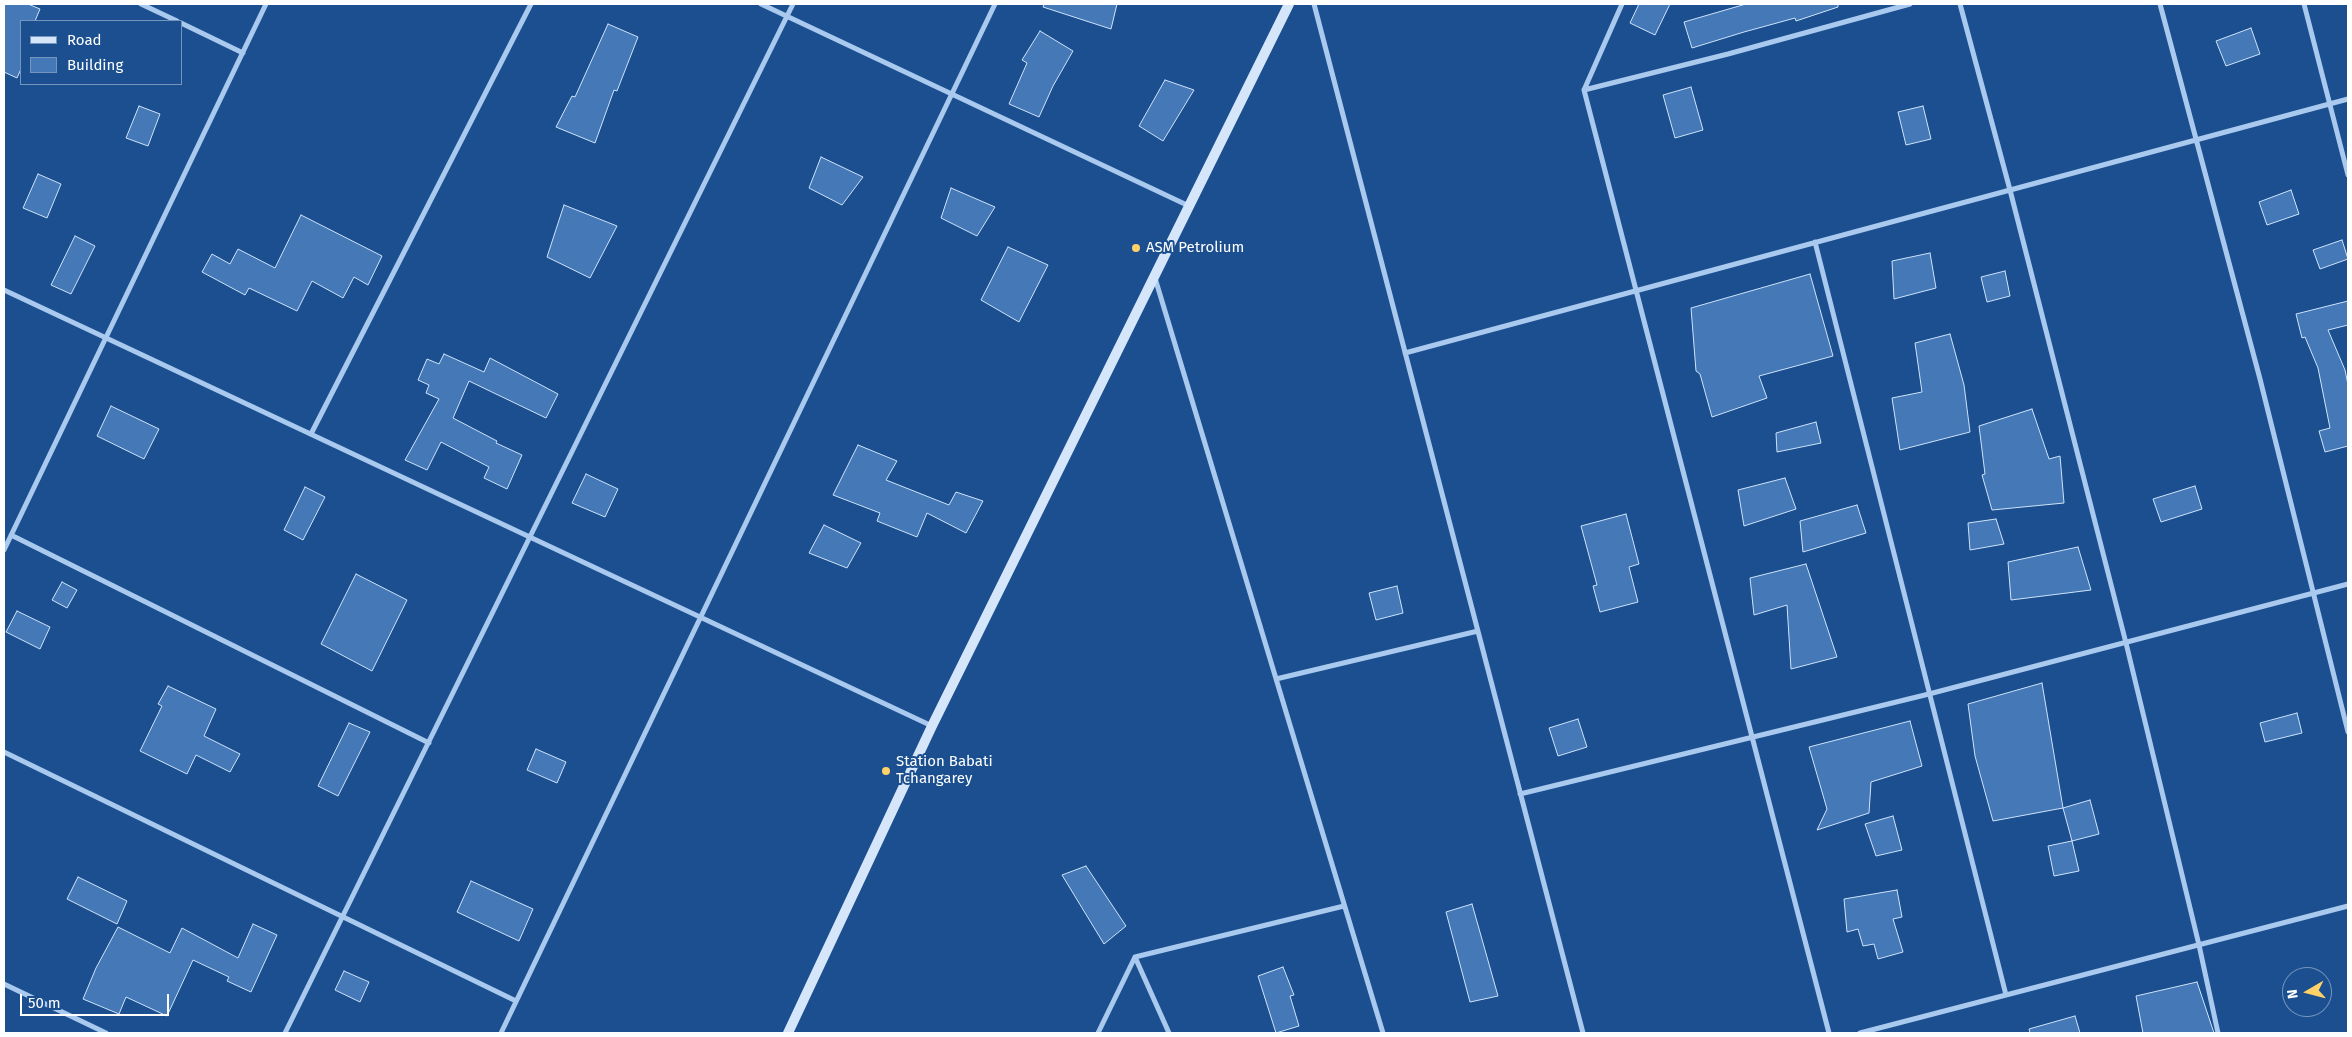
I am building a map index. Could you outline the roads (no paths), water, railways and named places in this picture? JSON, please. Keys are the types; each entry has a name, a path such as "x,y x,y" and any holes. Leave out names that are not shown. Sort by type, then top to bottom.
{"main road":[{"path":"788,1033 932,726 1289,4"}],"street":[{"path":"140,4 175,20"},
{"path":"4,550 266,4"},
{"path":"311,434 531,4"},
{"path":"761,4 1189,206"},
{"path":"285,1033 793,4"},
{"path":"501,1033 995,4"},
{"path":"1314,4 1583,1033"},
{"path":"1622,4 1584,90 1829,1033"},
{"path":"1584,90 1728,54 1910,4"},
{"path":"1960,4 2010,190 2126,643 2199,945 2218,1033"},
{"path":"2160,4 2260,379 2348,732"},
{"path":"2304,4 2348,175"},
{"path":"182,23 243,53"},
{"path":"1405,353 2348,99"},
{"path":"1815,242 2006,995"},
{"path":"1155,278 1383,1033"},
{"path":"4,290 932,726"},
{"path":"11,535 429,743"},
{"path":"1520,794 1929,694 2348,584"},
{"path":"1276,679 1478,632"},
{"path":"4,752 516,1001"},
{"path":"1134,957 1344,906"},
{"path":"1860,1033 2348,906"},
{"path":"1098,1033 1134,957"},
{"path":"1134,957 1169,1033"},
{"path":"4,984 106,1033"}],"place":[{"name":"ASM Petrolium","path":"1136,248"},
{"name":"Station Babati Tchangarey","path":"886,771"}]}
